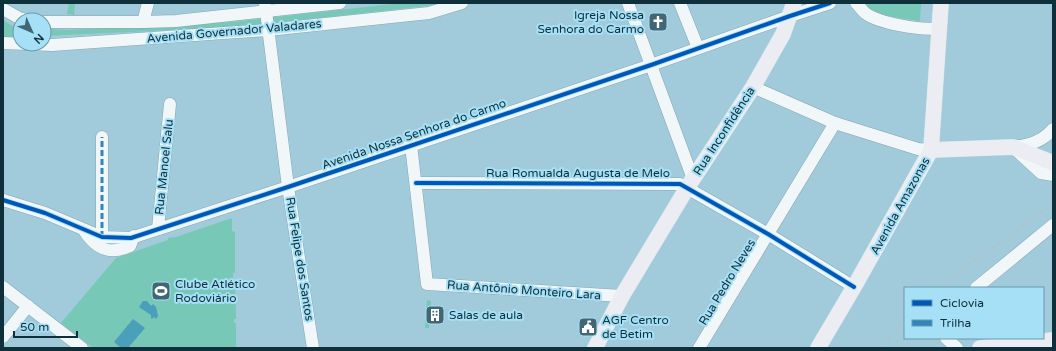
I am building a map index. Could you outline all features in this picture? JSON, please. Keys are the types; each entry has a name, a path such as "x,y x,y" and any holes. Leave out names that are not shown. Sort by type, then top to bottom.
{"main road":[{"name":"Avenida Amazonas","path":"818,348 931,150 941,3"},
{"name":"Rua Inconfidência","path":"595,348 622,296 690,184 753,88 783,34 792,9"},
{"path":"931,150 1012,146 1053,163"},
{"path":"980,348 1053,340"}],"street":[{"path":"143,22 148,3"},
{"name":"Avenida Governador Valadares","path":"52,22 176,21 246,14 266,7 340,3"},
{"name":"Avenida Governador Valadares","path":"3,44 52,45 268,30 429,13 462,3"},
{"path":"628,3 651,65 690,184"},
{"path":"680,3 698,48"},
{"name":"Avenida Nossa Senhora do Carmo","path":"4,202 45,213 102,237 117,238 134,236 288,187 651,65 698,48 792,9 830,3"},
{"path":"856,3 865,13 884,21 918,28 939,28"},
{"name":"Rua Felipe dos Santos","path":"266,7 288,187 313,348"},
{"path":"3,9 12,14"},
{"path":"753,88 835,123 918,149 931,150"},
{"name":"Rua Manoel Salu","path":"158,229 170,104"},
{"name":"Rua Pedro Neves","path":"699,348 835,123"},
{"path":"1012,146 1028,145 1047,136 1053,129"},
{"path":"102,137 102,237"},
{"path":"412,145 416,183"},
{"path":"1012,146 1035,169 1041,173 1053,175"},
{"name":"Rua Romualda Augusta de Melo","path":"416,183 690,184 854,287"},
{"name":"Rua Antônio Monteiro Lara","path":"416,183 427,284 622,296"},
{"path":"977,287 1053,225"},
{"path":"83,229 91,241 105,250 120,251 130,246 134,236"},
{"path":"3,286 82,348"},
{"path":"3,337 28,306"},
{"path":"947,339 957,348"}],"green space":[{"path":"69,3 75,3 74,15 67,14"},
{"path":"401,3 441,3 426,6 238,27 52,36 52,29 68,30 232,22"},
{"path":"862,3 921,3 920,21 898,18 868,11"},
{"path":"3,20 12,26 12,37 3,37"},
{"name":"Clube Atlético Rodoviário","path":"232,218 232,231 235,232 235,273 233,273 233,280 235,280 236,319 234,319 234,323 236,323 236,348 93,348 61,323 116,258 168,240 168,238 176,237"},
{"path":"427,300 431,301 429,328 425,328"}],"water":[{"path":"143,301 147,301 151,306 153,304 156,307 158,316 156,319 154,317 152,319 151,315 139,307"},
{"path":"133,319 145,328 128,348 121,348 114,342"}],"railway":[{"path":"942,287 956,274 1053,204"},
{"path":"881,348 893,333 904,323"}],"marked path":[{"path":"102,137 102,237"}],"cycle path":[{"path":"3,200 45,213 102,237 131,238 651,65 830,3"},
{"path":"416,183 680,184 768,234 854,287"}],"place":[{"name":"Igreja Nossa Senhora do Carmo","path":"658,22"},
{"name":"Clube Atlético Rodoviário","path":"161,291"},
{"name":"Salas de aula","path":"435,315"},
{"name":"AGF Centro de Betim","path":"588,327"}]}
